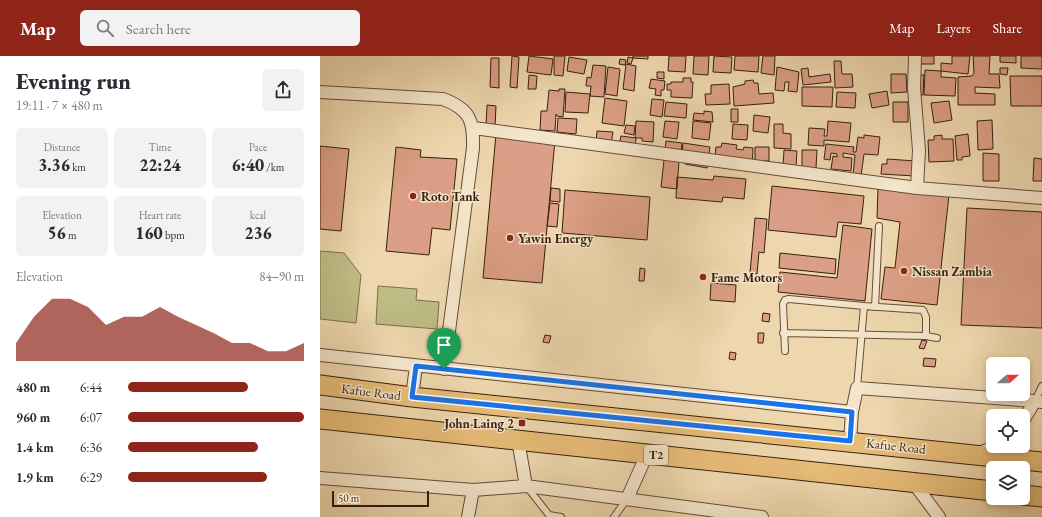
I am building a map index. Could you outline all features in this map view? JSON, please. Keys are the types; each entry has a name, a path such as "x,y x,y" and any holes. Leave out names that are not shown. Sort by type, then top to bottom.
{"main road":[{"name":"Kafue Road","path":"320,385 412,397 1042,462"},
{"name":"T2","path":"320,419 986,490"},
{"path":"1030,496 1042,497"}],"street":[{"path":"915,56 914,88 919,150 917,188"},
{"path":"320,92 443,99 457,104 468,115 474,128 474,148 444,369"},
{"path":"474,128 917,188 1042,198"},
{"path":"320,355 852,412"},
{"path":"412,397 416,366"},
{"path":"850,441 852,412 857,388 1038,401"},
{"path":"1030,412 1038,401"},
{"path":"518,440 526,486"},
{"path":"972,455 986,450"},
{"path":"627,499 647,454"},
{"path":"320,478 473,490 526,486 762,517"},
{"path":"913,482 939,517"},
{"path":"468,517 473,490"}],"lane":[{"path":"875,307 879,226"},
{"path":"785,350 783,333 783,304 785,300 789,299 923,310 926,317 926,336"},
{"path":"857,388 864,306"},
{"path":"783,333 926,336 937,338"},
{"path":"1038,401 1042,386"},
{"path":"526,486 549,515 561,517"},
{"path":"614,517 627,499"}],"shaded area":[{"path":"320,251 344,253 361,275 356,323 320,319"},
{"path":"378,286 417,289 416,300 439,302 437,329 376,324"}],"building":[{"path":"512,56 519,57 517,88 510,87"},
{"path":"529,56 553,59 551,75 527,72"},
{"path":"554,56 565,56 563,76 554,75"},
{"path":"633,56 648,56 648,59 633,58"},
{"path":"669,56 686,56 685,72 668,71"},
{"path":"694,56 709,56 708,75 693,74"},
{"path":"714,56 732,57 731,73 713,72"},
{"path":"735,56 759,56 758,72 734,70"},
{"path":"763,56 775,56 774,75 761,73"},
{"path":"918,56 934,56 934,64 918,64"},
{"path":"952,56 970,56 968,74 941,71 941,63 952,64"},
{"path":"973,56 990,56 989,74 999,74 1000,88 975,87 975,93 995,94 995,105 958,105 958,77 972,76 974,73"},
{"path":"1000,56 1016,56 1016,63 1000,62"},
{"path":"1021,56 1042,56 1042,69 1021,68"},
{"path":"569,57 587,60 584,74 567,71"},
{"path":"628,57 633,58 631,64 627,63"},
{"path":"491,58 499,58 499,88 490,87"},
{"path":"620,59 626,60 625,65 619,64"},
{"path":"834,61 841,61 842,74 852,74 853,87 835,88"},
{"path":"626,64 636,66 634,91 623,89"},
{"path":"593,65 606,66 604,97 590,96 591,86 586,86 587,77 591,78"},
{"path":"608,67 620,69 617,96 605,94"},
{"path":"777,67 799,72 797,92 788,91 789,82 785,82 784,91 775,90"},
{"path":"808,68 809,77 830,74 831,82 803,85 801,69"},
{"path":"1000,68 1008,68 1007,75 1000,74"},
{"path":"925,70 941,71 941,77 956,78 955,96 924,95"},
{"path":"657,72 664,72 664,79 657,78"},
{"path":"891,74 906,74 907,92 891,93"},
{"path":"529,75 537,76 536,89 528,89"},
{"path":"918,75 924,75 923,95 917,95"},
{"path":"1010,76 1042,76 1042,106 1011,106"},
{"path":"683,78 691,78 691,82 693,82 692,98 671,97 671,90 667,90 667,84 671,84 671,82 683,82"},
{"path":"651,79 665,81 664,90 661,90 661,96 655,95 656,89 649,88"},
{"path":"753,80 754,83 758,83 759,94 773,93 774,103 734,106 733,87 745,84 745,81"},
{"path":"729,84 730,104 706,105 705,94 711,94 711,85"},
{"path":"802,87 833,87 832,107 802,106"},
{"path":"559,89 565,89 563,117 557,116 556,114 555,131 540,130 541,111 547,111 549,90 559,91"},
{"path":"887,91 889,105 872,108 869,94"},
{"path":"566,92 590,94 588,113 565,112"},
{"path":"837,92 856,93 855,108 836,107"},
{"path":"605,98 627,101 624,126 602,123"},
{"path":"652,99 664,100 662,117 650,115"},
{"path":"949,101 952,120 934,123 931,103"},
{"path":"666,102 687,104 686,118 664,116"},
{"path":"893,102 908,102 908,122 893,122"},
{"path":"487,105 496,106 495,126 486,126"},
{"path":"731,109 738,109 738,122 731,122"},
{"path":"704,111 712,112 713,122 693,120 694,113 704,114"},
{"path":"754,115 770,117 768,133 753,131"},
{"path":"558,118 577,119 576,134 557,132"},
{"path":"992,120 993,149 978,150 977,121"},
{"path":"636,121 654,122 653,142 642,141 642,138 635,138"},
{"path":"665,121 679,122 677,139 663,137"},
{"path":"693,121 711,123 709,140 692,138"},
{"path":"828,121 851,123 849,142 824,140 824,146 808,145 809,128 825,129 824,136 827,136"},
{"path":"733,124 748,125 747,140 732,139"},
{"path":"774,124 783,124 783,133 791,134 791,149 774,148"},
{"path":"626,125 635,126 634,135 624,133"},
{"path":"597,131 613,132 611,144 596,142"},
{"path":"496,134 555,140 542,283 483,278"},
{"path":"968,134 970,156 962,157 962,160 957,160 955,136"},
{"path":"864,135 880,137 878,155 864,154 861,176 853,175 855,155 843,153 843,157 852,158 851,171 831,169 833,156 837,157 837,154 831,153 830,160 824,159 826,144 854,147 853,152 856,152 858,137 864,138"},
{"path":"942,135 942,139 953,139 954,161 929,162 928,140 934,140 934,136"},
{"path":"621,136 636,138 635,149 619,146"},
{"path":"666,141 682,143 680,160 664,157"},
{"path":"683,143 710,147 707,168 685,164 685,162 681,161"},
{"path":"722,143 737,145 736,149 743,150 744,147 753,148 752,170 714,165 716,147 721,147"},
{"path":"320,146 349,149 341,231 320,229"},
{"path":"396,147 421,150 420,157 457,159 450,230 432,228 429,255 386,251"},
{"path":"755,147 769,147 769,161 764,161 764,166 755,166"},
{"path":"784,150 797,151 796,167 783,166"},
{"path":"802,150 817,150 816,168 802,167"},
{"path":"983,153 999,154 999,181 983,181"},
{"path":"1034,158 1042,159 1042,181 1033,181"},
{"path":"887,159 916,161 915,176 881,174 882,164 887,164"},
{"path":"664,160 679,161 677,189 661,187"},
{"path":"714,176 746,179 744,199 723,197 722,202 676,198 677,177 713,180"},
{"path":"772,186 864,196 861,224 838,222 836,237 768,230"},
{"path":"551,188 560,189 560,202 550,201"},
{"path":"878,188 949,195 937,305 881,299 885,267 895,268 900,222 877,218"},
{"path":"565,190 650,197 647,240 562,233"},
{"path":"550,203 559,204 557,227 547,226"},
{"path":"967,208 1042,212 1042,328 961,325"},
{"path":"755,218 767,219 764,253 759,252 757,274 750,273"},
{"path":"843,225 872,229 865,301 778,292 780,272 837,278"},
{"path":"780,253 836,259 835,274 779,268"},
{"path":"640,268 645,269 644,281 639,281"},
{"path":"711,283 736,285 735,302 710,300"},
{"path":"763,313 770,314 769,322 762,321"},
{"path":"758,333 764,333 763,343 758,343"},
{"path":"545,335 551,336 549,343 543,342"},
{"path":"922,340 927,341 924,349 919,348"},
{"path":"730,352 736,353 735,360 729,359"},
{"path":"924,358 936,359 935,367 923,366"}],"place":[{"name":"Roto Tank","path":"413,196"},
{"name":"Yawin Energy","path":"510,238"},
{"name":"Nissan Zambia","path":"904,271"},
{"name":"Fame Motors","path":"703,277"},
{"name":"John Laing 2","path":"522,423"}],"route":[{"path":"416,366 444,369 852,412 850,441 412,397 416,366"}]}
